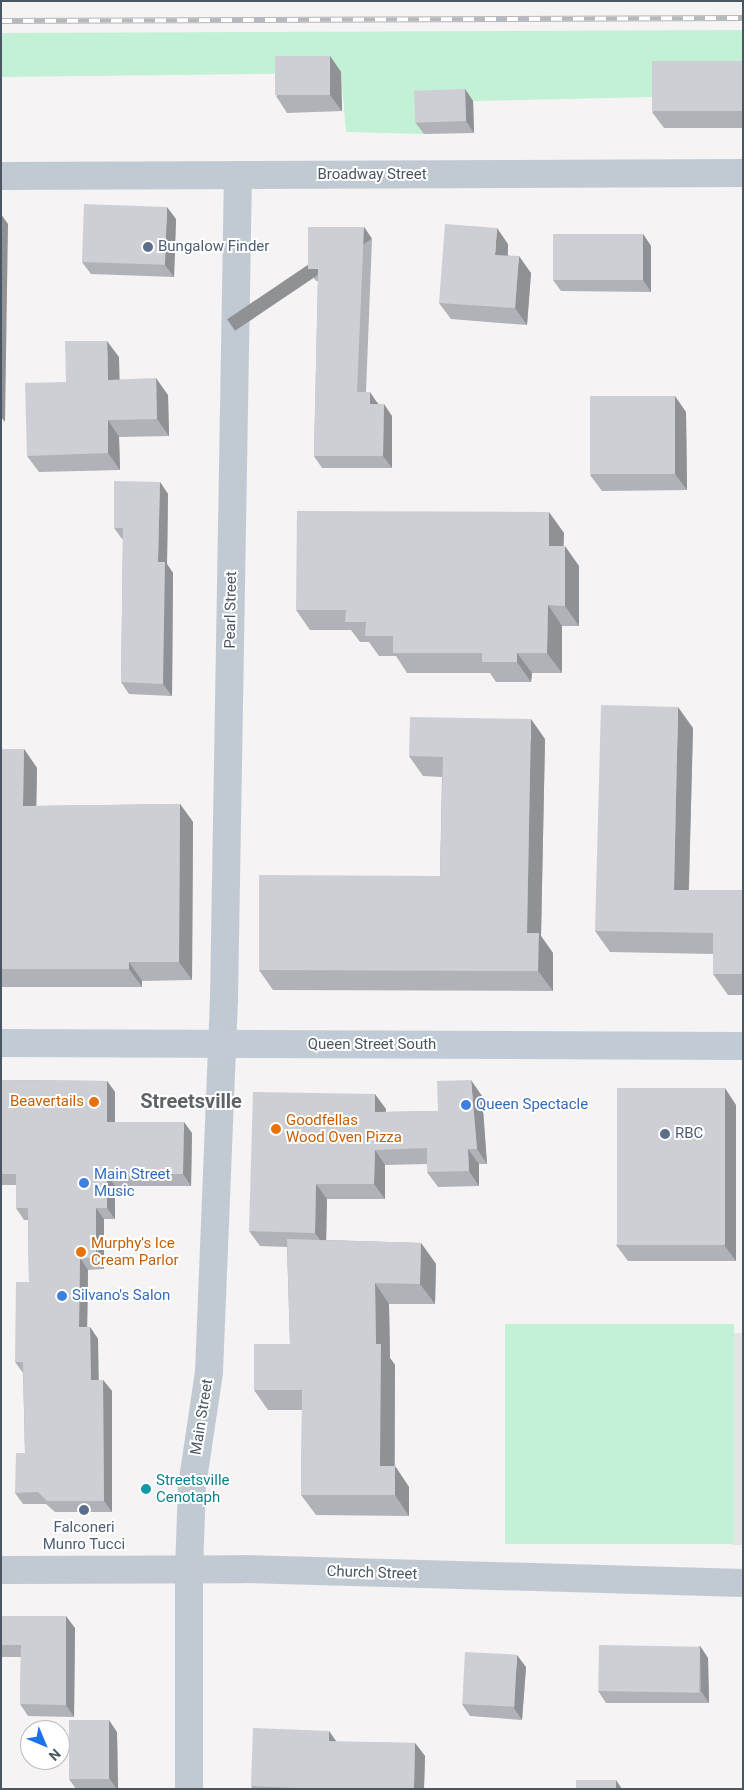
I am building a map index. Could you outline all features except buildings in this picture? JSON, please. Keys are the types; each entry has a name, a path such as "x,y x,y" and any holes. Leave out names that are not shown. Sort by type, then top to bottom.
{"main road":[{"name":"Queen Street South","path":"1,1043 743,1046"}],"street":[{"name":"Broadway Street","path":"1,176 743,173"},
{"name":"Pearl Street","path":"222,1045 238,175"},
{"name":"Main Street","path":"189,1789 188,1571 192,1486 209,1372 222,1045"},
{"name":"Church Street","path":"1,1570 188,1571 743,1583"}],"shaded area":[{"path":"733,1333 743,1333 743,1545 731,1545"}],"green space":[{"path":"743,30 743,74 652,97 473,101 424,134 346,132 341,73 1,77 1,33"},
{"path":"505,1324 734,1324 734,1544 505,1544"}],"railway":[{"path":"1,21 743,18"}],"place":[{"name":"Bungalow Finder","path":"148,247"},
{"name":"Beavertails","path":"94,1102"},
{"name":"Queen Spectacle","path":"466,1105"},
{"name":"Goodfellas Wood Oven Pizza","path":"276,1129"},
{"name":"RBC","path":"665,1134"},
{"name":"Main Street Music","path":"84,1183"},
{"name":"Murphy's Ice Cream Parlor","path":"81,1252"},
{"name":"Silvano's Salon","path":"62,1296"},
{"name":"Streetsville Cenotaph","path":"146,1489"},
{"name":"Falconeri Munro Tucci","path":"84,1510"}],"district":[{"name":"Streetsville","path":"191,1101"}]}
